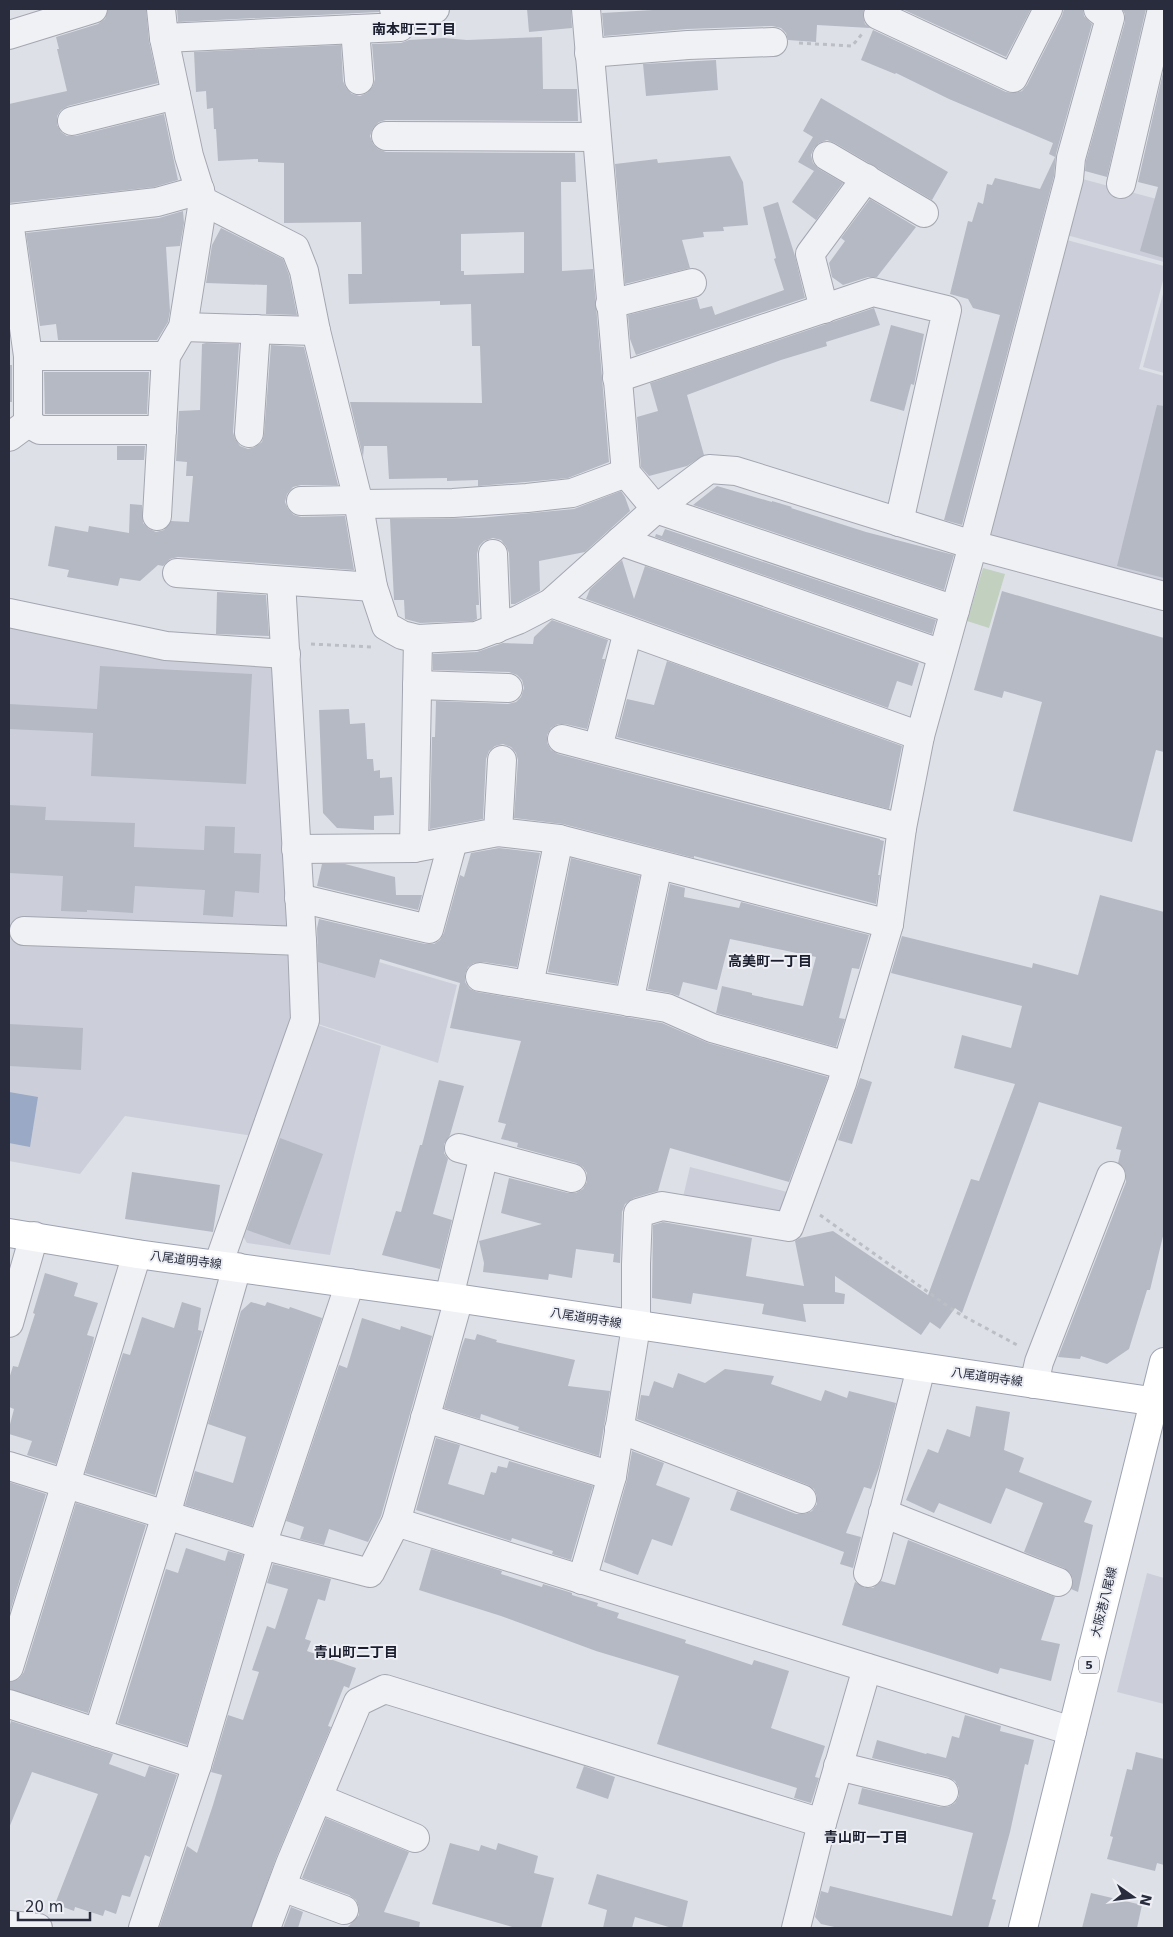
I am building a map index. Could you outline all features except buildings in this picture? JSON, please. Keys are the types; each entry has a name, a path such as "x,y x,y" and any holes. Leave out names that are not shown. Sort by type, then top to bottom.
{"main road":[{"name":"八尾道明寺線","path":"21,1234 137,1254 454,1298 1159,1402"},
{"name":"大阪港八尾線","path":"1023,1928 1072,1731 1159,1402 1164,1362"}],"street":[{"path":"9,35 93,9"},
{"path":"157,516 166,356 184,327 202,195 189,156 164,38 161,9"},
{"path":"164,38 400,27 394,11 435,9"},
{"path":"586,9 626,473 656,509 955,610"},
{"path":"878,15 1013,78 1048,9"},
{"path":"582,1580 612,1476 636,1326 638,1213 662,1206 789,1228 847,1066 889,924 902,828 920,736 974,545 1069,180 1071,158 1110,18 1098,9"},
{"path":"1121,184 1162,9"},
{"path":"355,29 359,80"},
{"path":"589,54 688,45 773,42"},
{"path":"72,121 176,95"},
{"path":"386,136 596,137"},
{"path":"827,156 924,213"},
{"path":"824,309 810,254 866,178"},
{"path":"162,430 18,430 28,356 9,220 202,195 295,248 304,271 316,331 358,502 373,587 386,626 417,644 476,636 518,620 551,603 656,509 709,469 736,471 974,545 1164,596"},
{"path":"610,304 692,283"},
{"path":"617,378 873,292 948,310 899,522"},
{"path":"184,327 316,331"},
{"path":"249,432 256,330"},
{"path":"28,356 166,356"},
{"path":"301,501 453,503 527,498 572,493 626,473"},
{"path":"620,541 942,654"},
{"path":"493,554 496,629"},
{"path":"177,573 373,587"},
{"path":"98,1733 166,1515 228,1266 305,1020 281,580"},
{"path":"551,603 920,736"},
{"path":"9,612 166,646 285,648"},
{"path":"598,748 628,631"},
{"path":"414,848 417,644"},
{"path":"417,685 508,688"},
{"path":"562,739 902,828"},
{"path":"498,832 502,760"},
{"path":"296,849 414,848 498,832 559,840 889,924"},
{"path":"529,985 559,840"},
{"path":"299,898 429,929 453,841"},
{"path":"629,1002 658,865"},
{"path":"24,931 302,941"},
{"path":"480,977 667,1008 712,1028 847,1066"},
{"path":"9,1466 262,1545 370,1573 396,1522 425,1418 454,1298 472,1151 572,1178"},
{"path":"1034,1384 1042,1355 1111,1176"},
{"path":"9,1323 21,1234"},
{"path":"9,1667 137,1254"},
{"path":"143,1928 196,1765 262,1545 350,1283"},
{"path":"868,1573 921,1368"},
{"path":"425,1418 612,1476"},
{"path":"619,1429 802,1499"},
{"path":"884,1513 1058,1582"},
{"path":"396,1522 942,1693 1072,1731"},
{"path":"797,1928 822,1823 867,1668"},
{"path":"266,1928 358,1702 385,1689 822,1823"},
{"path":"9,1704 196,1765"},
{"path":"838,1766 944,1792"},
{"path":"318,1798 415,1838"},
{"path":"282,1887 344,1910"},
{"path":"9,1925 38,1928"}],"path":[{"path":"773,42 852,46 878,15"},
{"path":"285,648 417,644"},
{"path":"800,1200 956,1312 1027,1350 1042,1355"}],"shaded area":[{"path":"1079,178 1164,201 1164,262 1063,234"},
{"path":"1063,239 1164,266 1164,277 1139,369 1164,376 1164,586 989,538 984,531"},
{"path":"1164,290 1164,373 1143,367"},
{"path":"9,620 271,662 294,1008 253,1136 125,1116 80,1174 9,1161"},
{"path":"311,942 457,985 438,1063 315,1023"},
{"path":"315,1024 381,1046 330,1255 247,1243 241,1233"},
{"path":"690,1167 795,1194 789,1217 683,1197"},
{"path":"1147,1573 1164,1578 1164,1704 1117,1692"}],"green space":[{"path":"983,568 1005,574 989,628 967,621"}],"water":[{"path":"9,1092 38,1097 30,1147 9,1143"}],"district":[{"name":"南本町三丁目","path":"414,29"},
{"name":"高美町一丁目","path":"770,961"},
{"name":"青山町二丁目","path":"356,1652"},
{"name":"青山町一丁目","path":"866,1837"}]}
